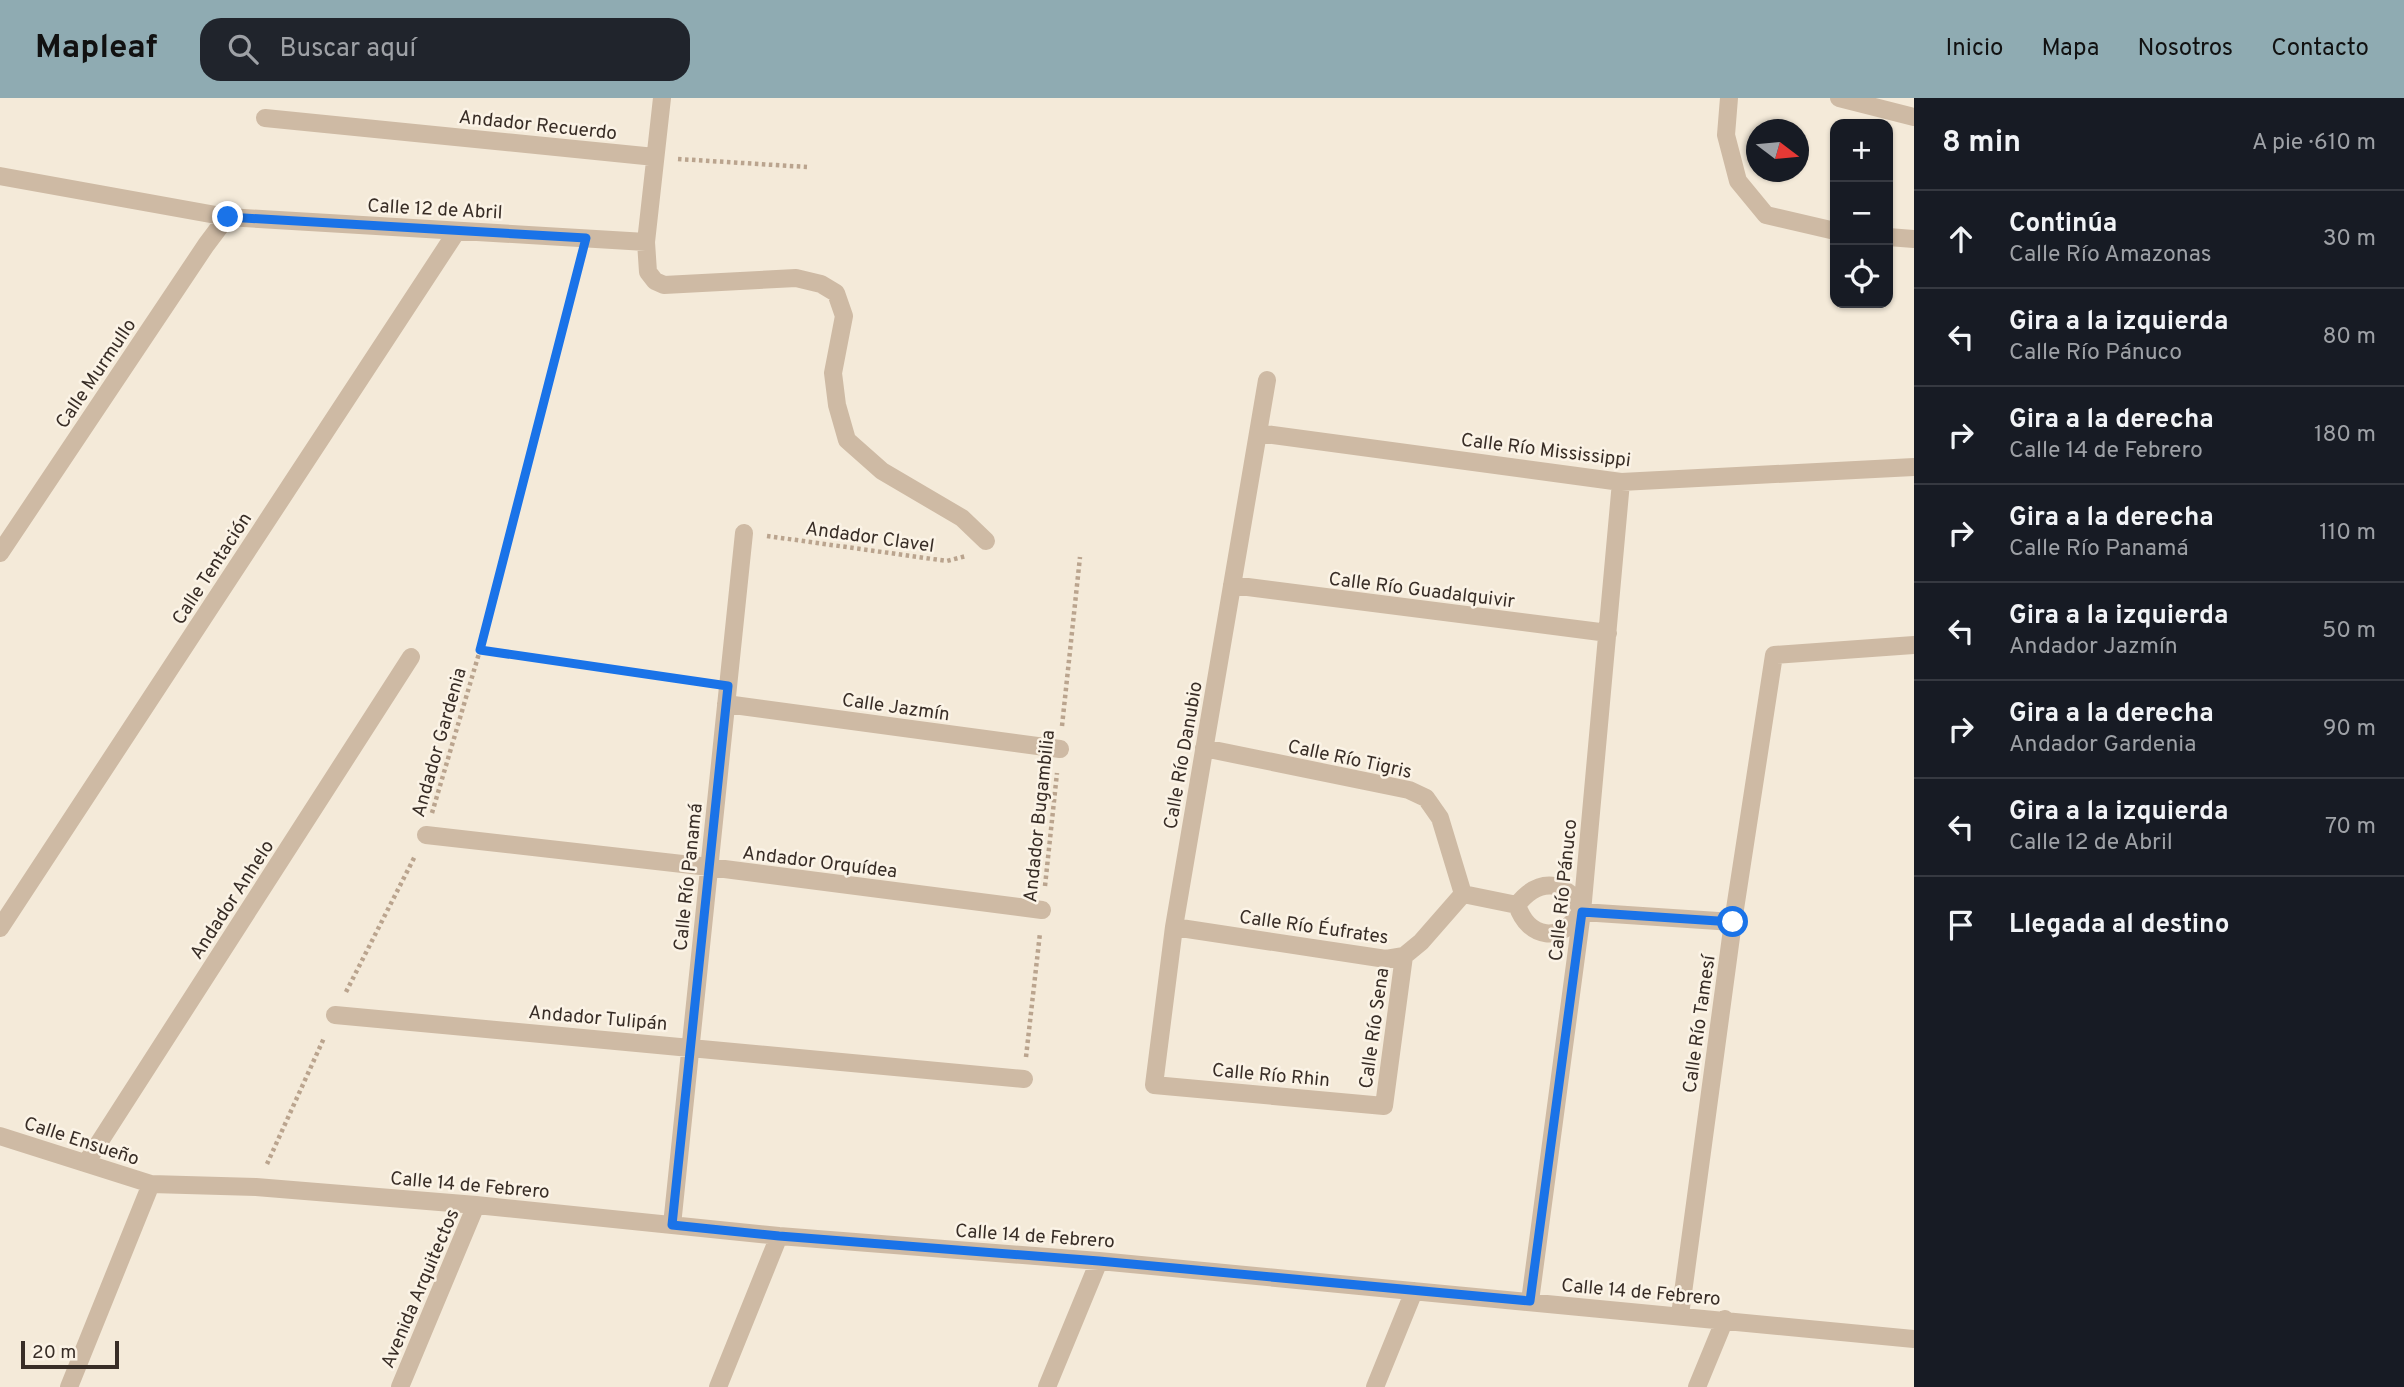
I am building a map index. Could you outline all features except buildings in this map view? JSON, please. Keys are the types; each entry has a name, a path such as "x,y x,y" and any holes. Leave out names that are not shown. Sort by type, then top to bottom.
{"street":[{"path":"662,98 646,242 648,272 655,281 664,285 796,278 821,284 836,293 844,316 833,373 837,405 847,440 881,471 962,518 986,541"},
{"path":"1729,98 1726,135 1738,181 1766,215 1830,230"},
{"path":"1839,98 1914,117"},
{"name":"Andador Recuerdo","path":"265,118 655,157"},
{"name":"Calle 12 de Abril","path":"0,176 228,217 646,242"},
{"name":"Calle Murmullo","path":"0,553 206,245 228,217"},
{"name":"Calle Tentación","path":"0,928 457,231"},
{"path":"1893,237 1914,239"},
{"name":"Calle Río Danubio","path":"1154,1085 1174,927 1268,380"},
{"name":"Calle Río Mississippi","path":"1258,433 1621,482 1914,467"},
{"name":"Calle Río Pánuco","path":"1530,1301 1582,912 1621,482"},
{"name":"Calle Río Panamá","path":"672,1225 744,533"},
{"name":"Calle Río Guadalquivir","path":"1232,585 1608,634"},
{"name":"Calle Río Tamesí","path":"1680,1315 1733,922 1774,655 1914,645"},
{"name":"Andador Anhelo","path":"86,1163 411,657"},
{"name":"Calle Jazmín","path":"726,704 1060,749"},
{"name":"Calle Río Tigris","path":"1204,748 1409,790 1426,798 1440,818 1463,894"},
{"name":"Andador Orquídea","path":"426,835 709,867 1042,911"},
{"path":"1517,905 1526,894 1538,887 1552,885 1566,890 1576,899 1582,912"},
{"path":"1463,894 1517,905"},
{"name":"Calle Río Éufrates","path":"1174,927 1386,959 1404,956 1421,942 1463,894"},
{"path":"1517,905 1522,918 1532,929 1546,933 1561,932 1574,924 1582,912"},
{"path":"1582,912 1733,922"},
{"name":"Calle Río Sena","path":"1384,1105 1404,956"},
{"name":"Andador Tulipán","path":"335,1015 1024,1079"},
{"name":"Calle Río Rhin","path":"1154,1085 1384,1105"},
{"name":"Calle Ensueño","path":"0,1136 151,1184"},
{"path":"69,1387 151,1184"},
{"name":"Calle 14 de Febrero","path":"151,1184 256,1187 477,1205 779,1236 1099,1261 1914,1339"},
{"name":"Avenida Arquitectos","path":"400,1387 477,1205"},
{"path":"718,1387 779,1236"},
{"path":"1047,1387 1099,1261"},
{"path":"1375,1387 1414,1290"},
{"path":"1697,1387 1724,1320"}],"path":[{"path":"655,157 807,167"},
{"name":"Andador Gardenia","path":"256,1187 335,1015 426,835 480,650 586,238"},
{"name":"Andador Clavel","path":"744,533 947,561 969,555 986,541"},
{"name":"Andador Bugambilia","path":"1024,1079 1080,557"},
{"path":"480,650 728,686"}],"route":[{"path":"228,217 586,238 480,650 728,686 672,1225 1530,1301 1582,912 1733,922"}]}
